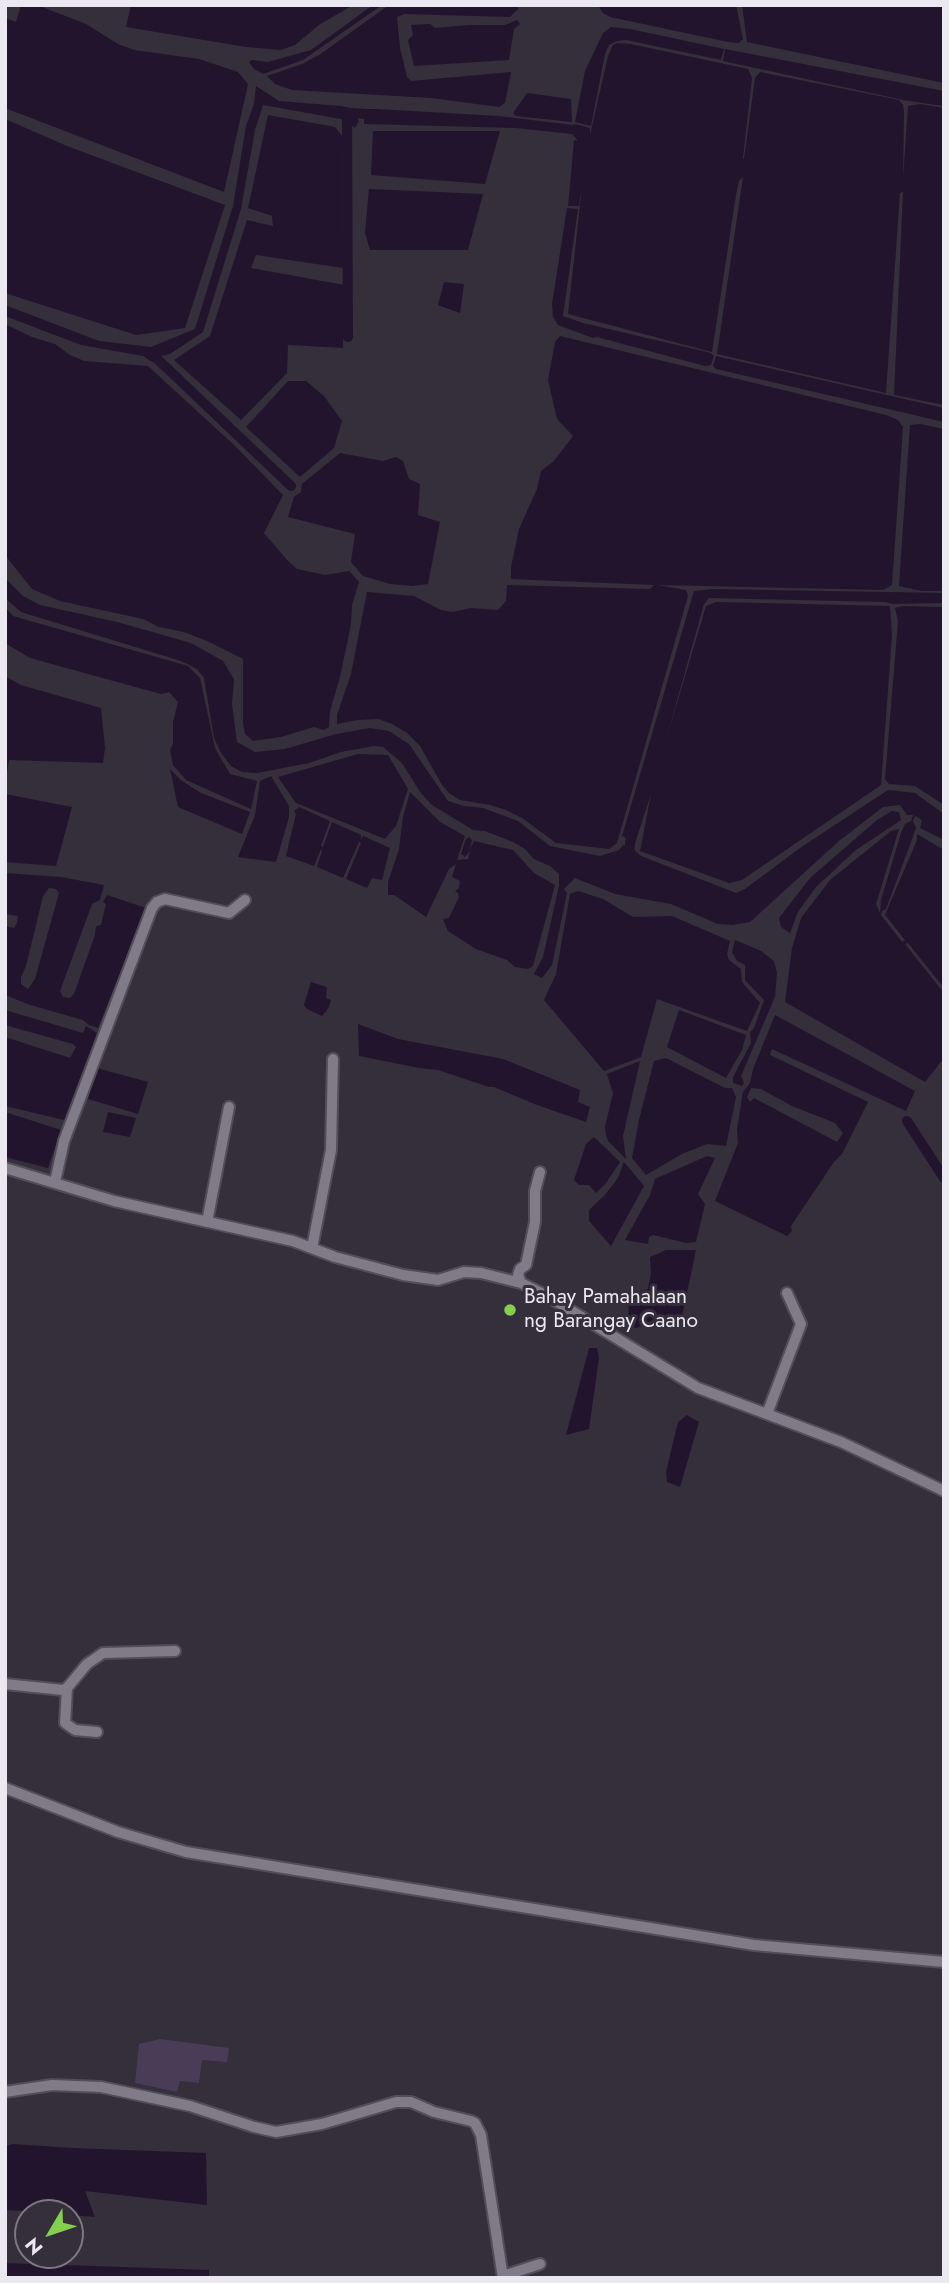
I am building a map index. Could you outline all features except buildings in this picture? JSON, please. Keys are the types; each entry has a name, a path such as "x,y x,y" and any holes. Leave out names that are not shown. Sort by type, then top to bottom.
{"street":[{"path":"55,1182 64,1141 152,908 165,899 229,913 244,900"},
{"path":"312,1248 331,1150 333,1059"},
{"path":"207,1222 229,1107"},
{"path":"5,1168 114,1201 293,1241 335,1258 426,1279 438,1280 464,1272 521,1283 549,1297 698,1388 841,1441 944,1491"},
{"path":"521,1283 518,1275 520,1269 526,1265 535,1222 535,1191 540,1172"},
{"path":"767,1414 801,1324 787,1293"},
{"path":"96,1732 75,1730 65,1723 67,1688 87,1664 103,1653 175,1651"},
{"path":"5,1684 67,1688"},
{"path":"5,1788 118,1832 161,1847 186,1852 754,1945 944,1962"},
{"path":"5,2092 52,2085 101,2087 190,2106 276,2132 322,2124 396,2102 411,2102 434,2112 471,2121 481,2135 503,2277 540,2264"}],"shaded area":[{"path":"21,5 37,5 86,24 118,44 134,50 199,59 238,72 248,84 224,192 5,108 5,18 16,22"},
{"path":"131,5 353,5 319,25 295,45 281,50 246,47 126,27"},
{"path":"373,5 382,5 303,60 263,74 249,62 268,62 311,50"},
{"path":"389,5 518,5 518,9 510,17 404,14 397,17 400,48 407,77 411,81 511,72 505,103 499,107 431,98 292,90 275,84 267,76 319,55"},
{"path":"598,5 736,5 743,39 739,43 728,42 610,17 603,13"},
{"path":"742,5 944,5 944,83 747,42"},
{"path":"517,20 520,24 514,29 509,60 414,66 408,40 413,35 411,25 430,24 435,28 505,25"},
{"path":"611,27 724,49 721,60 626,40 617,41 609,45 605,54 591,126 575,122 585,71 603,33"},
{"path":"617,43 748,69 752,78 744,159 755,78 760,72 899,100 904,112 903,179 908,106 920,104 944,108 944,405 894,395 903,192 900,193 886,393 717,354 743,177 739,181 736,195 712,352 568,314 582,187 579,206 568,206 574,140 578,141 572,134 516,128 364,124 365,109 376,109 499,116 575,124 590,128 590,135 608,56 613,45"},
{"path":"725,49 944,91 944,106 908,101 723,61"},
{"path":"256,86 279,101 352,109 359,121 355,128 346,120 263,105 255,130 241,209 203,332 170,354 152,362 143,356 81,345 5,316 5,305 99,341 151,347 195,329 233,206 246,126 254,104"},
{"path":"527,93 571,99 572,122 516,116 513,113"},
{"path":"268,115 335,127 342,136 343,268 256,255 251,268 344,285 343,348 288,345 287,373 241,420 174,360 210,336 247,220 273,226 272,216 248,208"},
{"path":"5,119 67,146 225,205 185,328 136,335 5,293"},
{"path":"373,131 500,131 485,184 371,175"},
{"path":"369,189 483,194 468,250 370,250 365,233"},
{"path":"567,208 578,209 563,316 711,353 714,356 711,365 705,366 593,338 558,325 553,317 552,304"},
{"path":"444,282 464,284 460,313 438,305"},
{"path":"5,324 55,344 84,361 148,366 234,445 283,495 264,533 287,560 297,569 325,575 349,571 359,582 352,605 351,624 340,677 330,711 329,727 324,730 314,727 281,737 253,741 245,734 243,723 243,659 184,632 159,627 143,619 60,601 32,589 5,555"},
{"path":"560,336 886,415 898,420 903,427 892,585 883,590 658,585 686,590 688,596 617,843 609,849 556,843 522,818 506,810 460,800 442,785 420,746 407,733 392,724 378,719 337,724 337,715 351,674 367,592 414,596 441,610 452,612 471,608 498,610 506,601 507,585 650,589 654,585 511,579 519,529 537,489 541,471 554,461 573,436 557,419 548,380 555,342"},
{"path":"716,356 944,408 944,422 716,369 713,366"},
{"path":"288,381 306,381 324,396 342,421 334,448 300,477 246,427"},
{"path":"920,424 944,429 944,591 921,591 899,586 910,425"},
{"path":"340,453 383,461 396,457 403,461 409,479 420,484 418,515 440,522 428,584 390,584 363,576 351,562 355,534 288,517 294,497 301,492 302,484"},
{"path":"5,578 23,596 40,605 117,622 191,643 223,661 234,679 232,704 237,742 255,752 285,749 336,734 370,728 389,731 409,744 448,801 483,808 518,821 550,846 600,856 619,850 623,845 641,856 736,893 888,790 915,793 944,814 944,840 920,828 922,820 915,816 913,821 916,828 886,909 881,915 902,942 905,940 885,915 917,840 917,834 944,850 944,988 908,943 905,944 944,993 944,1058 925,1082 785,1002 792,948 801,918 830,880 891,831 899,829 876,904 880,913 881,900 901,833 913,815 907,815 900,805 883,807 839,841 750,922 718,924 671,904 615,894 575,878 564,889 567,893 552,965 542,978 534,974 543,957 559,886 559,874 550,866 534,859 525,849 513,842 485,831 473,830 432,805 420,792 402,763 383,747 341,752 309,763 257,773 242,772 231,766 214,738 204,678 197,669 181,661 21,612 5,598"},
{"path":"712,589 944,593 944,603 709,598 704,604 666,740 706,606 716,602 890,606 892,635 881,785 742,880 729,883 640,851 651,794 635,843 622,836 694,591"},
{"path":"5,607 13,616 188,666 200,678 215,748 230,774 257,781 251,809 186,780 173,765 170,750 178,702 169,692 161,694 30,658 5,643"},
{"path":"944,607 944,805 915,786 889,784 885,779 898,621 895,608"},
{"path":"5,676 21,685 101,708 105,748 103,763 9,760 5,785"},
{"path":"358,754 388,755 408,789 396,826 385,839 296,803 278,777"},
{"path":"170,769 182,781 201,793 250,812 242,834 178,807"},
{"path":"271,776 289,806 289,817 276,862 238,857 255,815 260,781"},
{"path":"410,792 440,822 465,836 457,860 468,859 470,851 465,857 461,854 469,837 472,840 470,850 474,841 513,850 534,873 555,885 533,966 528,969 515,967 507,960 476,949 448,931 443,919 449,918 459,897 455,891 459,888 460,881 452,877 456,864 449,869 426,917 394,895 388,895 388,882 399,849 403,817"},
{"path":"5,794 72,807 56,866 5,862"},
{"path":"299,807 330,821 321,846 323,847 332,822 361,835 361,840 363,836 390,848 382,880 372,878 367,888 346,879 361,843 359,842 343,878 317,867 321,849 314,866 286,856 296,814 294,811"},
{"path":"892,811 899,812 901,820 856,850 816,887 798,912 790,933 781,927 779,918 810,878 877,820"},
{"path":"5,873 61,877 104,885 100,900 92,904 60,991 63,997 70,998 74,994 96,926 101,925 106,904 103,902 107,895 146,908 98,1028 83,1020 5,995 5,926 14,928 18,916 5,914","holes":["49,888 56,889 59,893 35,979 28,989 21,984 21,977 43,896"]},
{"path":"578,891 603,899 633,917 672,916 730,941 727,954 729,960 741,969 742,982 760,1003 747,1031 657,999 641,1057 604,1071 544,1000 556,974 570,894"},
{"path":"735,940 761,951 774,961 777,973 775,997 741,1076 744,1083 742,1086 733,1083 733,1077 751,1043 750,1032 764,1000 745,980 745,965 737,961 732,952"},
{"path":"311,982 327,987 326,998 331,1000 322,1016 304,1005"},
{"path":"5,1010 83,1033 86,1026 97,1033 64,1120 5,1106 5,1037 70,1058 76,1047 5,1025"},
{"path":"679,1010 746,1035 742,1050 726,1078 667,1047"},
{"path":"775,1015 915,1091 906,1111 772,1049 770,1055 868,1102 842,1154 791,1226 792,1231 787,1236 715,1201 738,1143 737,1129 743,1092 750,1083","holes":["751,1088 761,1089 792,1106 835,1123 843,1133 837,1142 754,1098 750,1102 747,1097"]},
{"path":"358,1024 398,1039 503,1059 580,1090 578,1102 590,1107 586,1122 494,1087 438,1070 359,1056"},
{"path":"666,1058 725,1088 732,1088 736,1097 726,1146 707,1144 682,1154 646,1175 632,1158 654,1061"},
{"path":"640,1061 623,1136 626,1159 608,1141 606,1135 605,1127 613,1093 607,1074"},
{"path":"97,1068 148,1082 138,1114 88,1099"},
{"path":"5,1112 61,1130 48,1168 5,1157"},
{"path":"108,1112 136,1118 130,1137 103,1132"},
{"path":"594,1137 620,1162 596,1193 589,1185 579,1185 574,1180 586,1144"},
{"path":"707,1156 715,1158 698,1194 705,1204 696,1242 686,1243 653,1235 649,1237 648,1244 625,1240 650,1195 655,1179"},
{"path":"624,1162 644,1186 611,1246 589,1221 589,1210 618,1178"},
{"path":"666,1250 696,1250 681,1321 653,1320 637,1328 628,1327 629,1297 633,1293 648,1289 650,1257"},
{"path":"589,1348 597,1348 599,1358 589,1429 566,1435"},
{"path":"687,1415 699,1422 680,1487 667,1482 666,1472 678,1422"},
{"path":"160,2039 229,2048 227,2062 202,2060 199,2083 180,2081 177,2092 135,2083 139,2044"},
{"path":"13,2144 206,2153 207,2205 85,2191 95,2217 84,2216 84,2199 14,2199 14,2210 5,2210 5,2146"},
{"path":"5,2263 14,2263 14,2269 84,2269 84,2266 209,2270 209,2278 5,2278"}],"waterway":[{"path":"340,112 377,115"},
{"path":"347,113 348,337"},
{"path":"150,352 291,486"},
{"path":"628,862 632,826"},
{"path":"907,1121 944,1178"}],"place":[{"name":"Bahay Pamahalaan ng Barangay Caano","path":"510,1310"}]}
